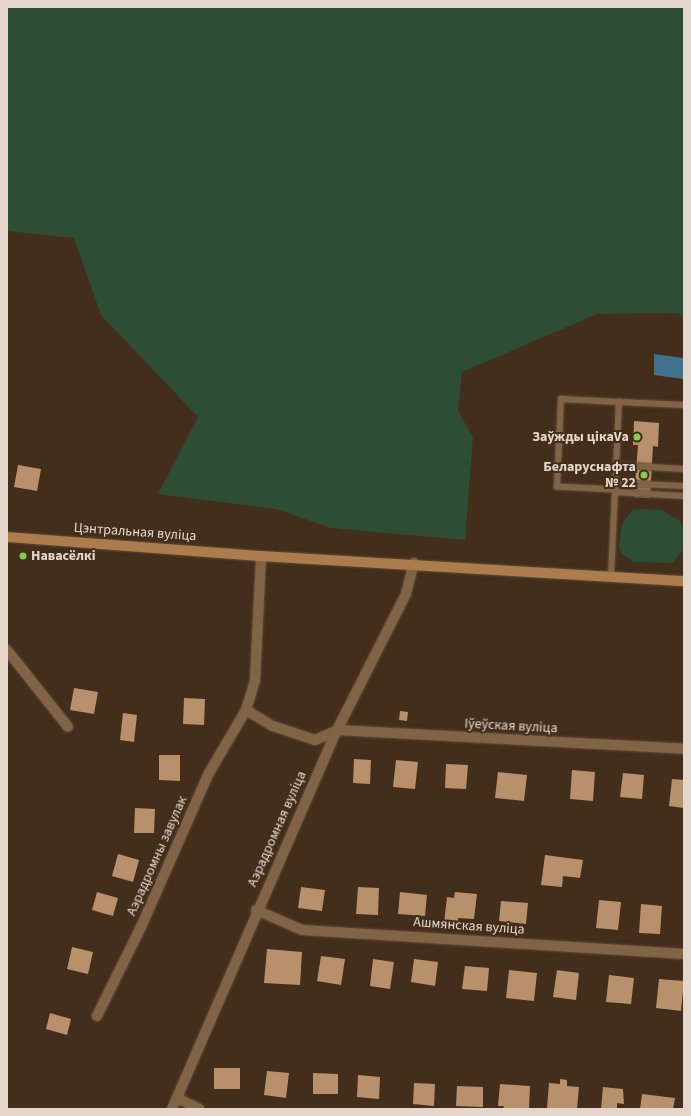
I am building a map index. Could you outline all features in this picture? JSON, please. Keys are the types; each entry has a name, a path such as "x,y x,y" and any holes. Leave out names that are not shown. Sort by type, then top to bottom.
{"main road":[{"name":"Цэнтральная вуліца","path":"7,537 261,556 414,563 684,581"}],"street":[{"name":"Аэрадромны завулак","path":"97,1016 141,927 209,773 246,710 255,680 261,556"},
{"name":"Аэрадромная вуліца","path":"172,1109 256,910 337,730 406,594 414,563"},
{"path":"7,650 68,727"},
{"path":"246,710 273,726 315,740 337,730"},
{"name":"Іўеўская вуліца","path":"337,730 684,749"},
{"name":"Ашмянская вуліца","path":"256,910 302,930 684,954"},
{"path":"176,1098 200,1109"}],"lane":[{"path":"684,405 561,399 557,487 684,496"},
{"path":"611,576 619,402"},
{"path":"616,465 684,469"},
{"path":"615,483 684,486"}],"green space":[{"path":"7,7 684,7 684,318 678,313 597,314 462,372 458,411 473,437 465,540 331,528 276,509 158,494 198,417 101,315 74,238 7,231"},
{"path":"632,510 662,510 680,521 684,532 683,550 673,563 634,562 622,554 619,547 622,524"}],"water":[{"path":"654,354 684,358 684,379 654,375"}],"building":[{"path":"634,421 659,423 658,447 653,446 650,498 634,497 638,445 633,445"},
{"path":"18,465 41,469 37,491 14,487"},
{"path":"74,688 98,692 94,714 70,710"},
{"path":"184,698 205,699 204,725 183,724"},
{"path":"400,711 408,712 407,721 399,720"},
{"path":"123,713 137,715 134,742 120,740"},
{"path":"159,755 180,755 180,781 159,780"},
{"path":"354,759 371,760 370,784 353,783"},
{"path":"396,760 418,762 415,789 393,787"},
{"path":"446,764 468,765 466,789 445,788"},
{"path":"572,770 595,772 593,801 570,799"},
{"path":"498,772 527,775 524,801 495,798"},
{"path":"623,773 644,775 642,799 620,797"},
{"path":"672,779 684,780 684,808 669,806"},
{"path":"135,808 155,809 154,833 134,833"},
{"path":"118,854 139,860 133,882 112,876"},
{"path":"545,855 583,860 580,878 563,876 562,887 541,885"},
{"path":"301,887 325,890 322,911 298,908"},
{"path":"358,887 379,888 378,915 356,914"},
{"path":"97,892 118,898 113,916 92,910"},
{"path":"400,892 427,895 425,916 398,914"},
{"path":"455,892 477,894 474,919 458,918 458,924 444,923 447,897 454,898"},
{"path":"599,900 621,902 618,930 596,928"},
{"path":"501,901 528,903 526,924 499,921"},
{"path":"641,904 662,906 660,934 639,933"},
{"path":"72,947 93,952 88,974 67,969"},
{"path":"267,949 302,952 300,985 264,983"},
{"path":"321,956 345,959 341,985 317,981"},
{"path":"373,959 394,962 390,989 370,986"},
{"path":"414,959 438,962 435,986 411,982"},
{"path":"465,966 489,968 487,991 462,989"},
{"path":"509,970 537,973 534,1001 506,998"},
{"path":"557,970 579,973 576,1000 553,997"},
{"path":"609,975 634,978 631,1004 606,1002"},
{"path":"659,979 684,981 681,1011 656,1008"},
{"path":"50,1013 71,1019 67,1035 46,1029"},
{"path":"214,1068 240,1068 240,1089 214,1089"},
{"path":"267,1071 289,1073 286,1098 264,1095"},
{"path":"313,1073 338,1074 338,1094 313,1094"},
{"path":"358,1075 380,1077 379,1099 357,1097"},
{"path":"560,1079 567,1080 567,1086 579,1087 577,1109 547,1108 549,1083 560,1084"},
{"path":"414,1083 435,1084 434,1106 413,1104"},
{"path":"500,1084 530,1086 529,1109 503,1109 504,1106 498,1106"},
{"path":"457,1086 483,1087 483,1107 456,1106"},
{"path":"603,1087 623,1089 624,1104 617,1103 617,1109 601,1109"},
{"path":"642,1094 675,1098 673,1109 640,1109"}],"place":[{"name":"Заўжды цікаVа","path":"637,437"},
{"name":"Беларуснафта № 22","path":"644,475"},
{"name":"Навасёлкі","path":"23,556"}]}
